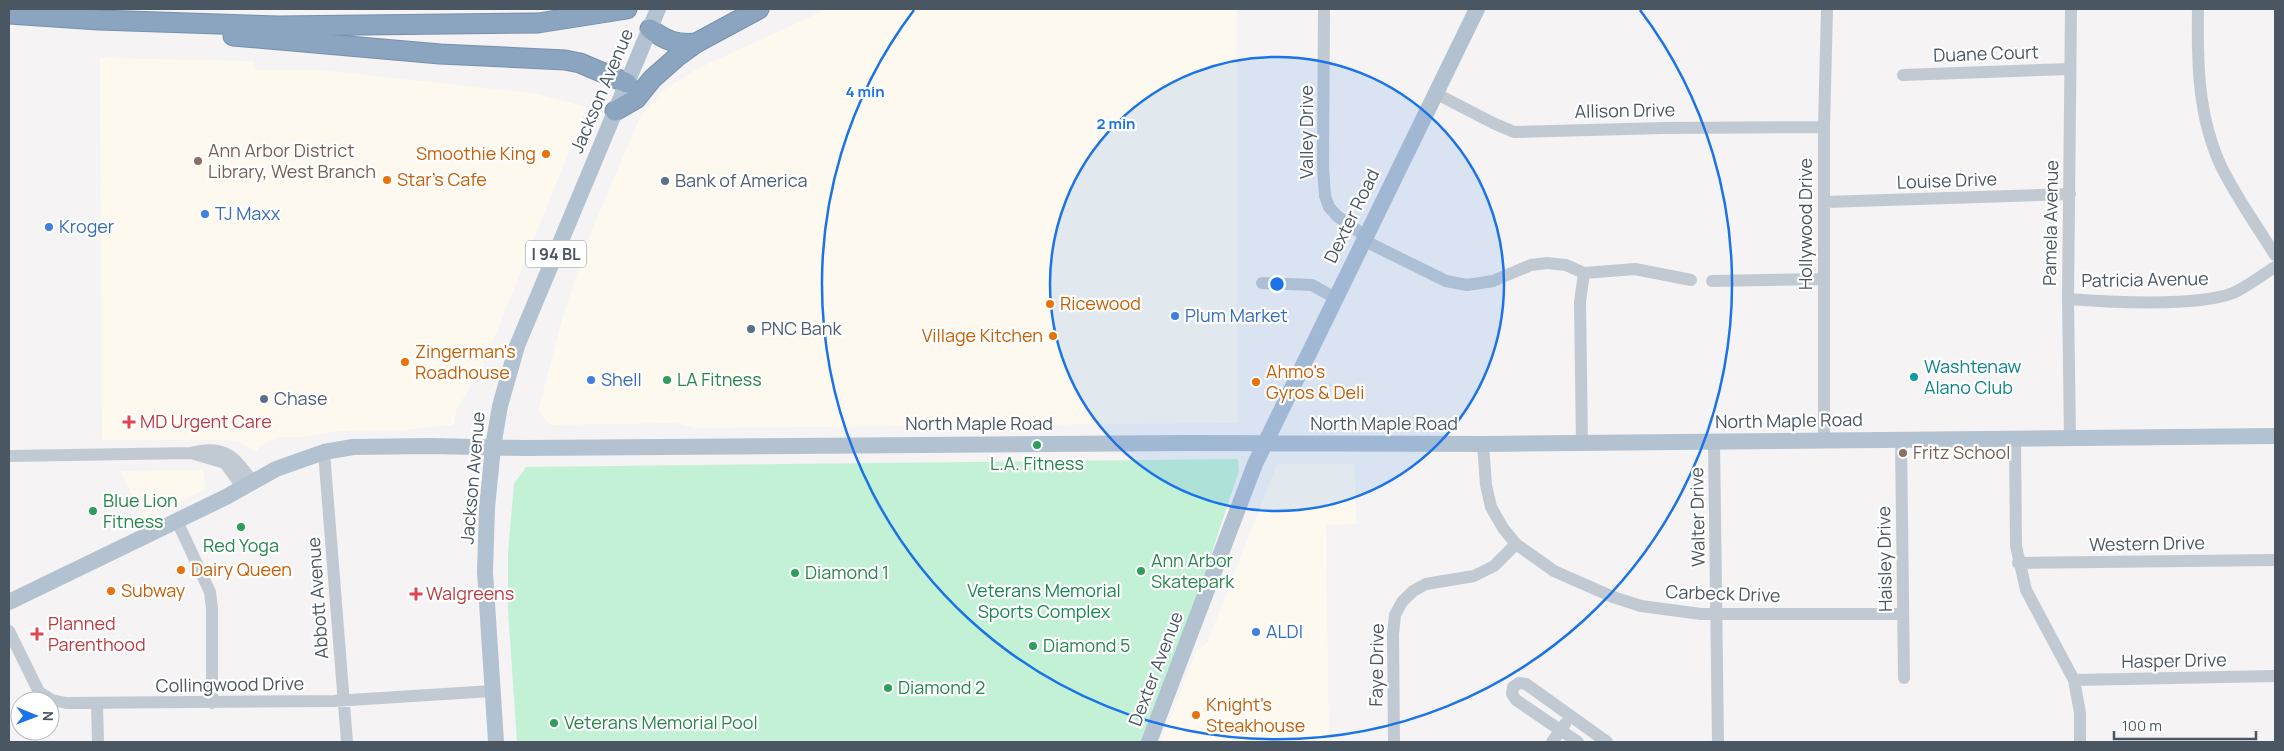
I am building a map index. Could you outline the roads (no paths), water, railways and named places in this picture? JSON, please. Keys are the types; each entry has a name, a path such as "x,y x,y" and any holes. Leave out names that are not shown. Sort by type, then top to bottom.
{"highway":[{"path":"9,14 279,26 519,23 538,22 624,9"},
{"path":"615,111 636,99 664,67 696,44 759,9"},
{"path":"133,21 188,32 252,38 440,54 565,60 580,63 627,83"},
{"path":"650,29 674,43 696,44"}],"main road":[{"name":"Jackson Avenue","path":"496,742 485,572 487,508 493,447 500,406 517,346 658,9"},
{"name":"Dexter Road","path":"1265,442 1477,9"},
{"name":"North Maple Road","path":"9,602 177,521 276,469 324,452 353,448 1265,442 1582,444 2275,436"},
{"name":"Dexter Avenue","path":"1149,742 1240,502 1265,442"}],"street":[{"name":"Valley Drive","path":"1324,9 1323,167 1325,196 1329,207 1337,216 1364,238"},
{"name":"Hollywood Drive","path":"1824,440 1824,127 1827,9"},
{"name":"Pamela Avenue","path":"2070,9 2068,299 2070,438"},
{"path":"2198,9 2197,58 2201,93 2212,144 2221,167 2275,254"},
{"name":"Duane Court","path":"1903,75 2070,68"},
{"name":"Allison Drive","path":"1435,93 1514,132 1664,128 1824,127"},
{"name":"Louise Drive","path":"1825,202 2070,194"},
{"path":"1364,238 1446,281 1467,285 1493,281 1531,265 1547,263 1566,265 1584,273 1635,269 1691,280"},
{"name":"Patricia Avenue","path":"2068,299 2151,301 2214,297 2232,293 2275,267"},
{"path":"1582,444 1580,302 1584,273"},
{"path":"1712,281 1823,279"},
{"path":"1262,283 1312,285 1335,298"},
{"path":"2016,438 2016,546 2018,563 2026,590 2074,680 2080,713 2080,742"},
{"name":"Haisley Drive","path":"1901,440 1904,678"},
{"name":"Walter Drive","path":"1714,442 1718,614 1718,742"},
{"name":"Carbeck Drive","path":"1483,444 1486,484 1492,506 1503,528 1516,544 1554,571 1613,597 1641,606 1666,611 1718,614 1903,614"},
{"name":"Abbott Avenue","path":"324,452 346,742"},
{"path":"9,456 191,453 225,464 247,484"},
{"path":"177,521 210,592 212,609 212,703"},
{"name":"Faye Drive","path":"1394,742 1393,634 1395,615 1402,602 1413,591 1426,584 1474,576 1494,566 1516,544"},
{"name":"Western Drive","path":"2018,563 2275,560"},
{"name":"Collingwood Drive","path":"9,630 39,692 52,700 66,703 343,701 492,691"},
{"name":"Hasper Drive","path":"2074,680 2275,676"},
{"path":"1578,742 1516,700 1512,694 1513,687 1519,682 1526,684 1607,742"},
{"path":"97,704 98,742"},
{"path":"1552,742 1571,716"}],"place":[{"name":"Smoothie King","path":"546,154"},
{"name":"Ann Arbor District Library, West Branch","path":"198,161"},
{"name":"Star’s Cafe","path":"387,180"},
{"name":"Bank of America","path":"665,181"},
{"name":"TJ Maxx","path":"205,214"},
{"name":"Kroger","path":"49,227"},
{"name":"Ricewood","path":"1050,304"},
{"name":"Plum Market","path":"1175,316"},
{"name":"PNC Bank","path":"751,329"},
{"name":"Village Kitchen","path":"1053,336"},
{"name":"Zingerman's Roadhouse","path":"405,362"},
{"name":"Washtenaw Alano Club","path":"1914,377"},
{"name":"Shell","path":"591,380"},
{"name":"LA Fitness","path":"667,380"},
{"name":"Ahmo's Gyros & Deli","path":"1256,382"},
{"name":"Chase","path":"264,399"},
{"name":"MD Urgent Care","path":"129,422"},
{"name":"L.A. Fitness","path":"1037,445"},
{"name":"Fritz School","path":"1903,453"},
{"name":"Blue Lion Fitness","path":"93,511"},
{"name":"Red Yoga","path":"241,527"},
{"name":"Dairy Queen","path":"181,570"},
{"name":"Ann Arbor Skatepark","path":"1141,571"},
{"name":"Diamond 1","path":"795,573"},
{"name":"Subway","path":"111,591"},
{"name":"Walgreens","path":"416,594"},
{"name":"ALDI","path":"1256,632"},
{"name":"Planned Parenthood","path":"37,634"},
{"name":"Diamond 5","path":"1033,646"},
{"name":"Diamond 2","path":"888,688"},
{"name":"Knight's Steakhouse","path":"1196,715"},
{"name":"Veterans Memorial Pool","path":"554,723"}],"park label":[{"name":"Veterans Memorial Sports Complex","path":"1044,601"}]}
